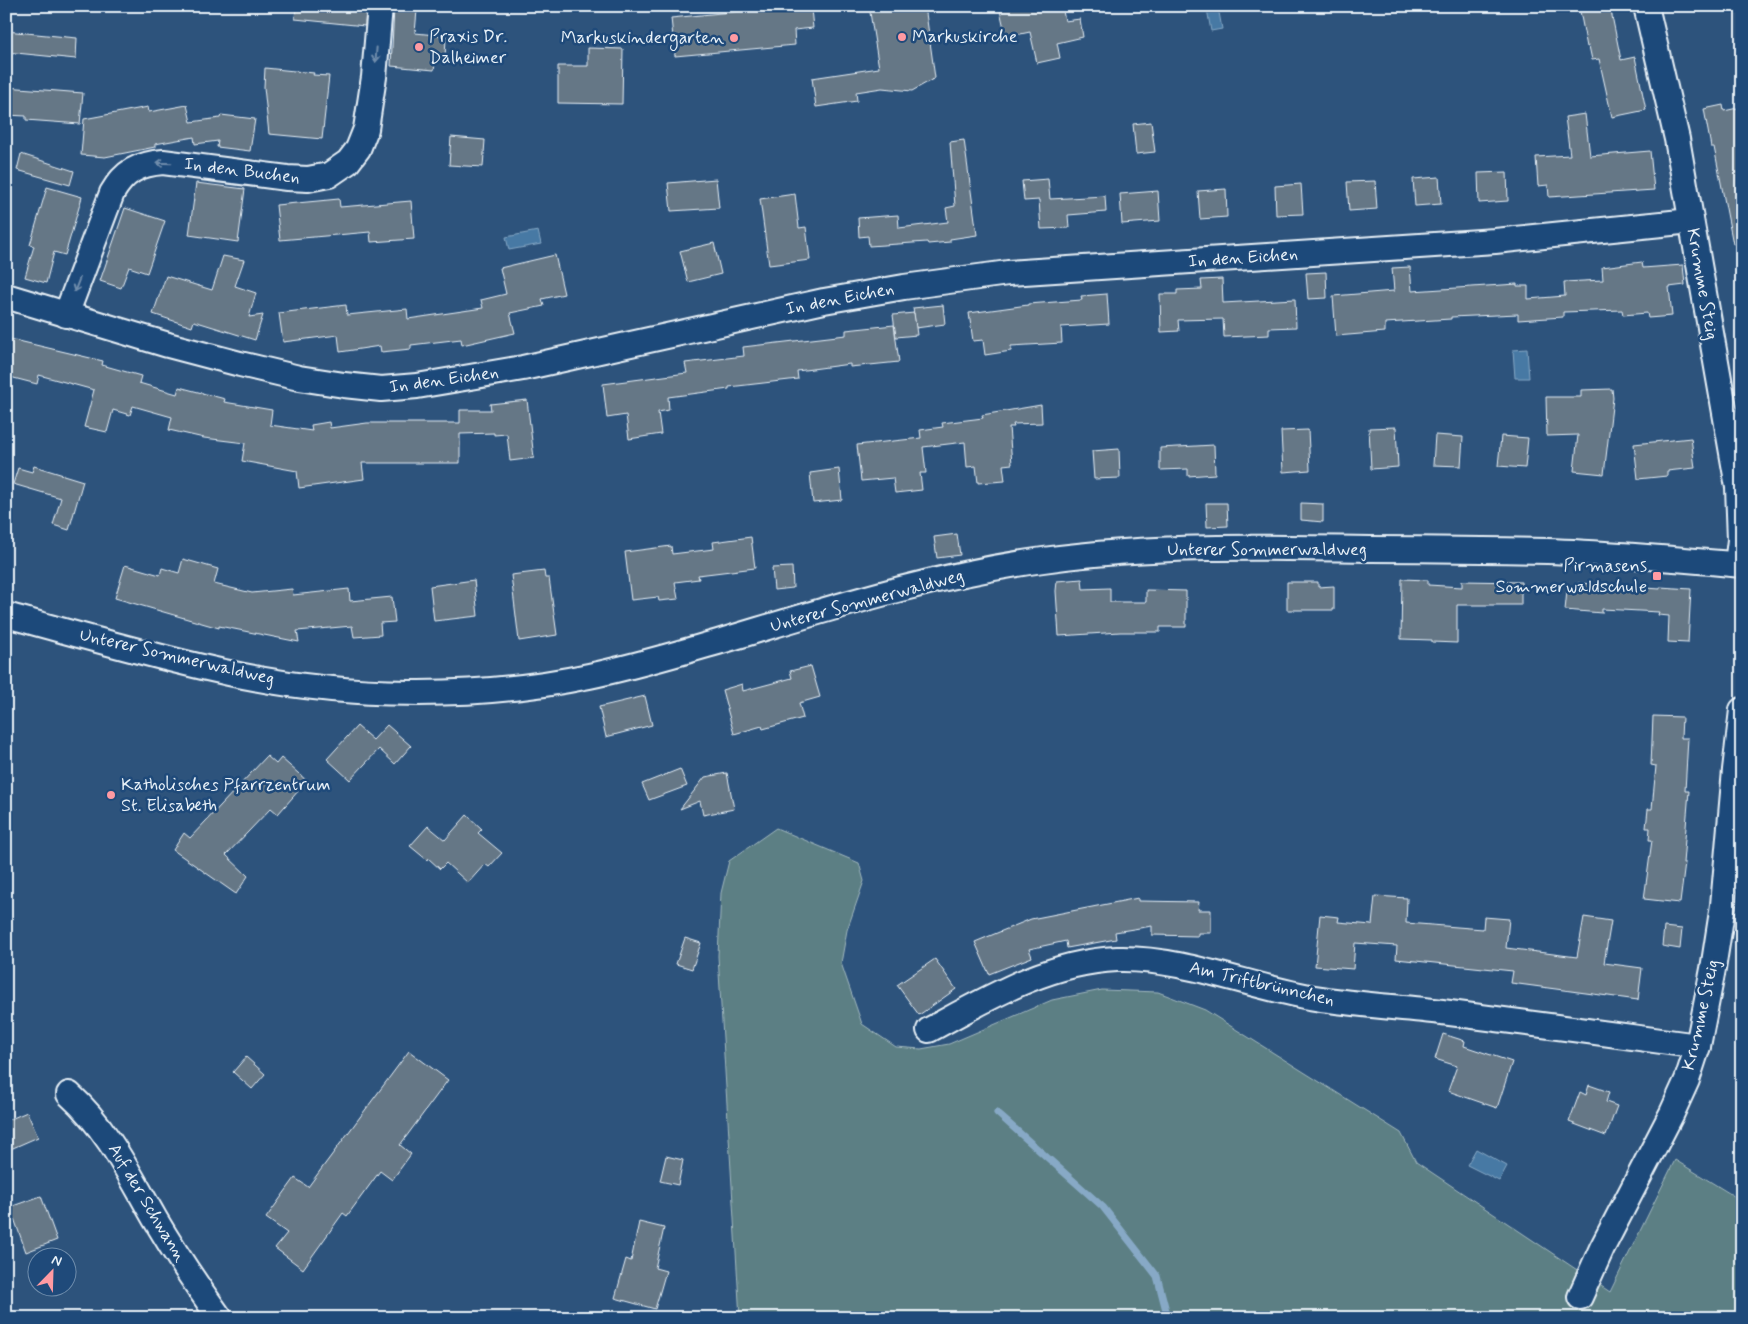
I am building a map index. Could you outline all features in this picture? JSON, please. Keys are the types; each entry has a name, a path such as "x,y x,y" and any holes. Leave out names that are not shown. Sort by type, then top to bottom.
{"street":[{"name":"In den Buchen","path":"66,315 112,193 120,180 130,171 151,163 162,162 308,179 329,175 348,162 358,149 366,129 374,76 380,6"},
{"name":"Krumme Steig","path":"1646,6 1677,139 1738,487 1740,564"},
{"name":"In den Eichen","path":"6,296 168,345 240,364 308,379 381,389 418,386 523,368 824,300 1008,273 1495,241 1691,221"},
{"name":"Unterer Sommerwaldweg","path":"6,615 231,674 302,686 422,692 477,691 536,685 588,676 646,663 884,593 989,569 1041,560 1095,554 1259,547 1521,551 1608,554 1740,564"},
{"name":"Krumme Steig","path":"1580,1297 1602,1248 1672,1113 1687,1080 1698,1046 1723,905 1742,710"},
{"name":"Am Triftbrünnchen","path":"928,1030 1008,987 1051,971 1080,964 1116,959 1154,961 1294,994 1345,1003 1545,1025 1698,1046"},
{"name":"Auf der Schwann","path":"69,1094 84,1107 112,1143 156,1221 197,1286 220,1318"}],"green space":[{"path":"776,828 859,863 864,881 847,930 841,963 862,1024 896,1047 921,1049 949,1044 1052,1000 1102,990 1158,992 1205,1010 1401,1133 1416,1162 1610,1292 1675,1160 1742,1201 1742,1318 740,1318 718,956 721,893 729,861"}],"water":[{"path":"1218,7 1222,29 1211,31 1207,9"},
{"path":"538,231 541,244 509,250 506,237"},
{"path":"1527,349 1529,378 1515,378 1513,350"},
{"path":"1476,1149 1507,1166 1499,1181 1467,1165"}],"building":[{"path":"296,6 366,6 365,26 295,19"},
{"name":"Markuskindergarten","path":"791,6 792,11 811,9 813,28 794,30 795,45 675,56 671,18"},
{"name":"Markuskirche","path":"869,6 925,6 935,78 912,91 882,88 856,92 857,101 816,107 812,78 879,68"},
{"path":"999,6 1062,6 1065,21 1080,19 1083,37 1057,43 1060,58 1037,63 1030,32 1006,37"},
{"path":"1579,6 1610,6 1621,60 1635,57 1646,110 1612,117 1599,59 1592,60 1589,46 1587,47"},
{"name":"Praxis Dr. Dalheimer","path":"394,8 417,10 415,33 446,36 445,59 436,58 434,70 391,66"},
{"path":"6,31 77,38 76,59 6,52"},
{"path":"588,48 623,49 622,104 558,103 558,66 588,66"},
{"path":"265,68 329,76 322,139 269,134 264,87"},
{"path":"6,87 83,93 80,124 26,120 26,116 6,115"},
{"path":"187,105 191,122 220,118 221,115 255,119 250,151 217,147 218,141 195,144 194,137 155,144 155,147 105,157 81,155 84,119 148,107 149,112"},
{"path":"1723,105 1724,111 1742,107 1742,243 1733,244 1714,147 1711,147 1704,109"},
{"path":"1585,114 1590,156 1650,151 1654,190 1549,197 1548,185 1538,186 1536,157 1570,155 1565,117"},
{"path":"1151,122 1155,152 1136,154 1133,124"},
{"path":"451,137 485,140 483,167 449,165"},
{"path":"964,140 977,235 950,239 950,242 869,246 868,236 859,237 858,218 898,215 899,228 948,222 946,208 955,206 950,142"},
{"path":"21,154 74,171 70,185 17,170"},
{"path":"1507,172 1508,201 1479,203 1478,173"},
{"path":"1439,177 1441,204 1415,206 1413,179"},
{"path":"716,179 719,208 671,211 668,183"},
{"path":"1048,179 1050,199 1105,196 1106,212 1068,215 1069,228 1041,229 1039,200 1024,201 1022,181"},
{"path":"1375,181 1377,209 1349,211 1347,182"},
{"path":"196,183 245,189 238,242 189,235"},
{"path":"1301,184 1303,214 1276,215 1275,186"},
{"path":"47,187 82,197 65,255 54,252 46,283 25,277 34,246 30,245"},
{"path":"1226,189 1227,217 1200,219 1198,191"},
{"path":"1158,191 1160,221 1122,224 1120,194"},
{"path":"795,194 799,228 806,227 810,260 769,265 760,199"},
{"path":"339,199 340,207 411,201 414,239 371,242 370,232 280,240 276,205"},
{"path":"125,208 165,221 147,273 129,267 121,288 100,281"},
{"path":"714,243 721,274 688,282 680,251"},
{"path":"555,255 564,294 542,299 544,306 510,313 515,333 462,345 461,339 411,345 411,349 381,352 380,346 340,352 338,335 283,342 279,313 346,305 347,315 407,309 408,319 483,308 481,300 506,294 500,268"},
{"path":"223,256 244,260 235,286 256,293 249,317 263,315 255,340 194,321 192,327 153,314 166,276 212,290"},
{"path":"1642,262 1643,268 1683,265 1685,285 1669,287 1672,316 1648,318 1647,313 1623,315 1622,310 1563,312 1563,317 1518,320 1518,314 1451,317 1451,319 1385,323 1385,332 1336,336 1333,296 1394,291 1392,268 1410,267 1412,291 1517,284 1517,286 1528,286 1528,299 1565,296 1564,282 1603,280 1602,267"},
{"path":"1326,272 1327,298 1308,299 1306,273"},
{"path":"1222,279 1223,303 1295,299 1296,327 1269,328 1269,335 1224,337 1223,319 1178,320 1179,331 1161,332 1160,294 1177,294 1177,290 1202,289 1201,280"},
{"path":"1107,294 1109,324 1061,327 1062,343 1011,346 1011,351 985,355 983,340 973,341 969,313 1028,304 1082,300 1081,296"},
{"path":"943,305 945,324 916,328 913,308"},
{"path":"914,313 917,335 896,337 893,315"},
{"path":"894,325 899,362 850,367 850,364 797,371 798,379 729,387 729,389 668,397 669,410 658,412 661,434 629,439 626,415 607,418 603,384 687,373 685,363 744,356 743,347 846,335 846,330"},
{"path":"6,338 103,361 102,365 141,376 139,383 177,394 179,387 225,399 224,402 272,410 270,425 312,431 311,425 329,422 330,428 367,423 460,423 460,410 491,410 490,404 527,400 534,458 510,461 507,434 460,434 460,463 362,463 364,479 299,488 297,471 242,461 245,443 204,438 169,430 172,417 133,406 130,415 113,410 107,432 84,427 94,390 39,375 37,384 6,376"},
{"path":"1612,389 1613,398 1604,474 1574,471 1578,435 1547,436 1546,397 1581,397 1581,390"},
{"path":"1041,405 1042,423 1013,424 1014,427 1009,427 1012,464 1003,465 1005,481 978,483 976,466 967,467 965,442 923,447 926,473 920,473 922,490 895,493 893,478 861,481 857,445 921,438 920,430 943,427 942,423 983,418 982,415"},
{"path":"1396,427 1398,467 1371,469 1369,428"},
{"path":"1308,430 1310,470 1283,472 1281,431"},
{"path":"1435,435 1463,437 1461,466 1433,465"},
{"path":"1501,436 1528,438 1525,468 1498,466"},
{"path":"1691,438 1695,468 1667,471 1667,476 1638,479 1634,444"},
{"path":"1214,445 1215,474 1188,476 1188,469 1160,470 1160,448"},
{"path":"1119,449 1120,478 1094,479 1092,451"},
{"path":"34,466 83,481 69,530 53,525 61,498 13,484 18,468 32,472"},
{"path":"839,469 842,500 813,503 810,473"},
{"path":"1206,503 1227,503 1228,526 1207,527"},
{"path":"1301,503 1323,504 1323,522 1301,520"},
{"path":"957,534 960,555 937,558 934,537"},
{"path":"751,537 755,568 698,575 699,579 675,582 678,599 659,601 658,597 631,600 625,552 671,546 672,554 714,549 713,542"},
{"path":"183,559 218,569 214,584 252,593 292,589 293,595 349,589 350,601 392,597 395,622 380,623 381,635 354,637 352,626 297,631 299,642 219,626 219,628 115,598 125,565 160,575 162,568 179,573"},
{"path":"792,567 793,588 774,590 772,568"},
{"path":"544,571 545,578 549,578 557,635 519,641 511,575"},
{"path":"1082,579 1083,589 1110,588 1110,602 1146,602 1146,590 1186,591 1186,627 1160,627 1160,632 1120,632 1059,636 1057,581"},
{"path":"1402,579 1428,580 1428,585 1462,587 1462,581 1521,582 1521,605 1457,605 1457,643 1401,639"},
{"path":"474,580 478,616 434,621 430,586"},
{"path":"1287,582 1318,582 1318,587 1334,586 1334,610 1287,610"},
{"path":"1578,583 1660,589 1660,587 1691,589 1688,643 1668,642 1669,616 1658,615 1659,612 1602,609 1602,613 1565,610 1567,591 1577,592"},
{"path":"811,666 820,697 799,703 803,718 763,729 762,726 734,734 722,690 742,684 743,691 792,678 790,671"},
{"path":"645,696 652,725 606,737 599,707"},
{"path":"1653,716 1682,717 1681,738 1688,738 1685,791 1689,791 1683,863 1685,863 1680,903 1644,899 1652,840 1649,840 1650,828 1646,828 1648,809 1652,809 1656,766 1651,765"},
{"path":"387,725 411,746 395,764 379,749 350,780 327,759 357,726 373,740"},
{"path":"267,756 276,764 281,758 307,781 278,814 271,808 226,855 248,876 236,894 173,850 184,833 190,838"},
{"path":"680,769 687,786 649,800 642,784"},
{"path":"727,773 734,809 703,815 700,801 680,809 705,777"},
{"path":"467,815 482,829 478,833 502,853 489,867 485,864 468,883 446,863 440,869 410,846 428,826 445,840"},
{"path":"1375,896 1407,898 1406,923 1483,929 1484,917 1509,919 1506,948 1577,957 1584,917 1611,921 1604,963 1642,968 1638,1000 1511,983 1513,971 1396,959 1397,946 1355,943 1353,969 1315,966 1320,915 1339,917 1338,922 1372,925"},
{"path":"1138,898 1138,901 1199,902 1198,910 1211,910 1211,933 1198,933 1198,936 1152,935 1152,926 1115,932 1116,939 1067,948 1066,941 1029,949 1032,957 989,974 975,942 1031,919"},
{"path":"1664,927 1682,929 1680,949 1662,946"},
{"path":"685,938 701,943 692,969 676,964"},
{"path":"935,959 956,989 919,1015 897,985"},
{"path":"1443,1034 1465,1041 1464,1046 1512,1062 1497,1108 1448,1091 1457,1066 1435,1059"},
{"path":"409,1051 448,1080 400,1145 411,1154 392,1180 380,1171 347,1216 343,1213 303,1269 275,1248 287,1233 266,1218 295,1178 308,1187"},
{"path":"246,1057 265,1074 252,1089 233,1072"},
{"path":"1589,1085 1609,1092 1606,1102 1617,1106 1606,1136 1569,1122 1580,1092 1586,1095"},
{"path":"27,1112 38,1137 6,1151 6,1121"},
{"path":"666,1156 683,1160 678,1185 660,1181"},
{"path":"41,1196 57,1240 42,1246 28,1246 28,1251 26,1252 10,1207"},
{"path":"639,1222 664,1228 655,1268 666,1271 655,1309 615,1298 626,1259 631,1261"}],"waterway":[{"path":"997,1113 1103,1207 1157,1276 1168,1318"}],"place":[{"name":"Markuskirche","path":"902,37"},
{"name":"Markuskindergarten","path":"734,38"},
{"name":"Praxis Dr. Dalheimer","path":"419,47"},
{"name":"Pirmasens Sommerwaldschule","path":"1657,576"},
{"name":"Katholisches Pfarrzentrum St. Elisabeth","path":"111,795"}]}
